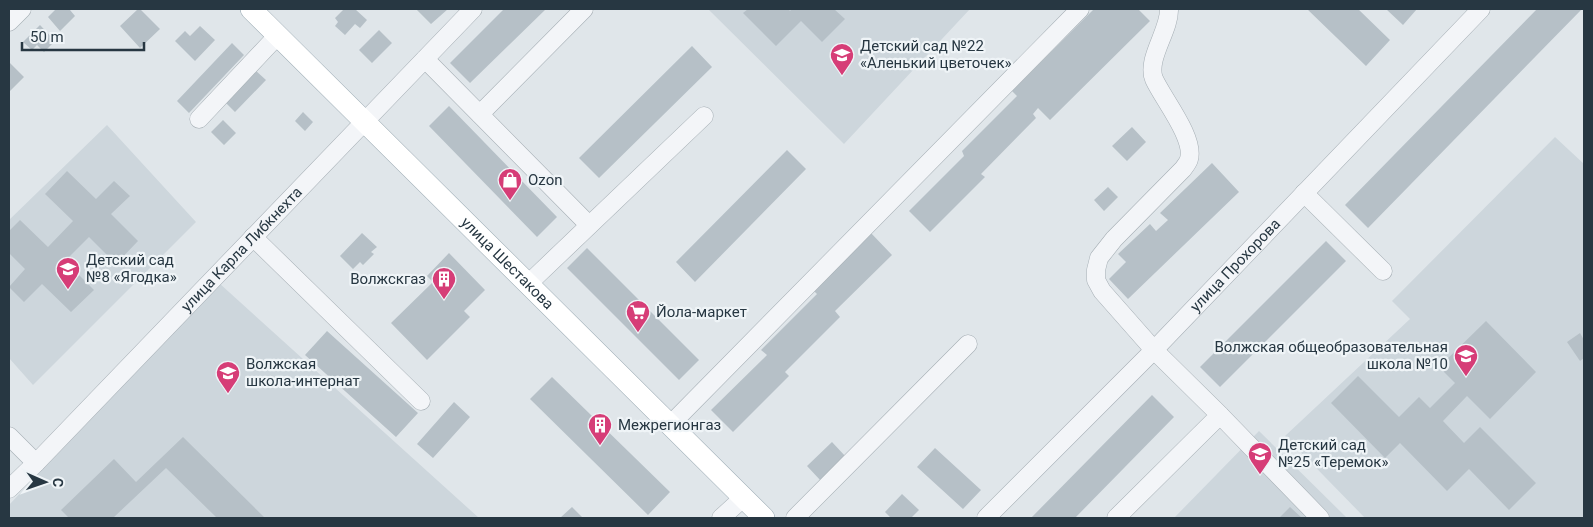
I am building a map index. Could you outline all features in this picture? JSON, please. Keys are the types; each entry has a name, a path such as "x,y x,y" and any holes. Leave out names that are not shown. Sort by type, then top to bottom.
{"main road":[{"name":"улица Шестакова","path":"251,9 764,518"}],"street":[{"path":"9,22 22,9"},
{"name":"улица Карла Либкнехта","path":"9,489 473,9"},
{"path":"480,114 584,9"},
{"path":"670,425 1080,9"},
{"path":"1169,9 1169,19 1154,57 1153,77 1179,122 1190,148 1189,160 1183,169 1114,238 1099,258 1096,280 1102,291 1154,350 1320,518"},
{"name":"улица Прохорова","path":"986,518 1154,350 1481,9"},
{"path":"199,120 278,35"},
{"path":"425,59 590,225"},
{"path":"528,284 704,116"},
{"path":"1304,193 1383,271"},
{"path":"253,237 422,401"},
{"path":"795,518 968,344"},
{"path":"1116,518 1220,415"},
{"path":"9,436 36,463"},
{"path":"721,518 743,498"}],"shaded area":[{"name":"Детский сад №22 «Аленький цветочек»","path":"708,9 970,9 844,144"},
{"name":"Детский сад №8 «Ягодка»","path":"107,125 196,222 33,385 9,358 9,220"},
{"name":"Волжская общеобразовательная школа №10","path":"1555,137 1584,164 1584,518 1365,518 1285,436 1410,319 1392,301"},
{"name":"Волжская школа-интернат","path":"219,283 479,518 9,518 9,505"},
{"name":"Детский сад №25 «Теремок»","path":"1259,431 1347,518 1174,518"}],"building":[{"path":"56,9 71,9 75,16 60,31 48,17"},
{"path":"138,9 160,29 140,48 120,26"},
{"path":"344,9 355,9 367,20 360,28 355,24 345,35 335,26 338,22 335,18"},
{"path":"416,9 448,9 431,24"},
{"path":"504,9 546,9 470,83 450,63"},
{"path":"748,9 788,9 790,11 792,9 834,9 845,19 822,42 801,21 776,46 743,13"},
{"path":"1094,9 1138,9 1150,21 1050,120 1038,108 1033,114 1036,118 981,174 985,177 930,232 909,211 964,156 962,151 1017,96 1012,91"},
{"path":"1307,9 1358,9 1390,40 1366,66"},
{"path":"1386,9 1417,9 1403,25"},
{"path":"1537,9 1582,9 1368,228 1345,205"},
{"path":"40,25 55,41 44,52 37,45 32,50 23,42"},
{"path":"200,26 215,40 195,61 175,41 185,31 190,36"},
{"path":"379,30 392,43 372,63 359,50"},
{"path":"232,43 244,55 189,113 177,101"},
{"path":"692,46 712,67 599,178 579,158"},
{"path":"9,62 24,77 9,92"},
{"path":"255,70 266,80 235,112 225,102"},
{"path":"449,106 557,217 537,237 429,126"},
{"path":"303,112 313,122 305,131 295,121"},
{"path":"223,120 236,133 224,145 211,132"},
{"path":"1132,127 1146,142 1127,161 1112,146"},
{"path":"787,150 806,169 695,282 676,262"},
{"path":"1212,163 1239,192 1128,299 1109,279 1126,262 1118,254 1150,224 1156,231 1168,220 1160,213"},
{"path":"67,171 96,199 114,181 130,196 111,214 138,241 116,264 89,237 65,261 94,290 71,312 42,284 24,302 9,287 25,269 9,253 9,231 20,220 48,247 73,221 45,194"},
{"path":"1108,187 1118,197 1104,211 1094,200"},
{"path":"870,232 892,255 835,311 840,317 785,372 789,376 733,432 711,410 767,355 761,350 817,294 812,289"},
{"path":"362,233 377,247 371,252 374,254 363,265 360,262 353,269 340,256"},
{"path":"1326,241 1346,261 1220,387 1200,367"},
{"path":"587,248 699,360 679,380 567,268"},
{"name":"Волжскгаз","path":"449,253 485,290 464,311 470,317 427,360 391,323 433,282 427,276"},
{"path":"1486,321 1536,372 1490,419 1467,396 1443,421 1464,443 1480,427 1536,483 1509,510 1469,469 1447,491 1400,443 1385,458 1331,403 1358,376 1399,417 1419,397 1430,408 1455,383 1439,367"},
{"path":"327,331 418,413 396,437 305,355"},
{"path":"1580,333 1584,340 1584,358 1580,361 1567,342"},
{"name":"Межрегионгаз","path":"552,377 670,492 648,515 530,399"},
{"path":"1152,395 1174,417 1075,518 1031,518"},
{"path":"454,402 470,417 433,458 417,444"},
{"path":"183,437 265,518 217,518 166,468 113,518 69,518 61,510 114,459 136,482"},
{"path":"832,442 846,457 821,481 807,466"},
{"path":"935,448 981,490 963,509 917,467"},
{"path":"902,494 919,510 911,518 891,518 885,512"},
{"path":"572,507 583,518 560,518"},
{"path":"1290,507 1302,518 1279,518"}],"place":[{"name":"Детский сад №22 «Аленький цветочек»","path":"842,76"},
{"name":"Ozon","path":"510,201"},
{"name":"Детский сад №8 «Ягодка»","path":"68,290"},
{"name":"Волжскгаз","path":"444,300"},
{"name":"Йола-маркет","path":"638,333"},
{"name":"Волжская общеобразовательная школа №10","path":"1466,377"},
{"name":"Волжская школа-интернат","path":"228,394"},
{"name":"Межрегионгаз","path":"600,446"},
{"name":"Детский сад №25 «Теремок»","path":"1260,475"}]}
